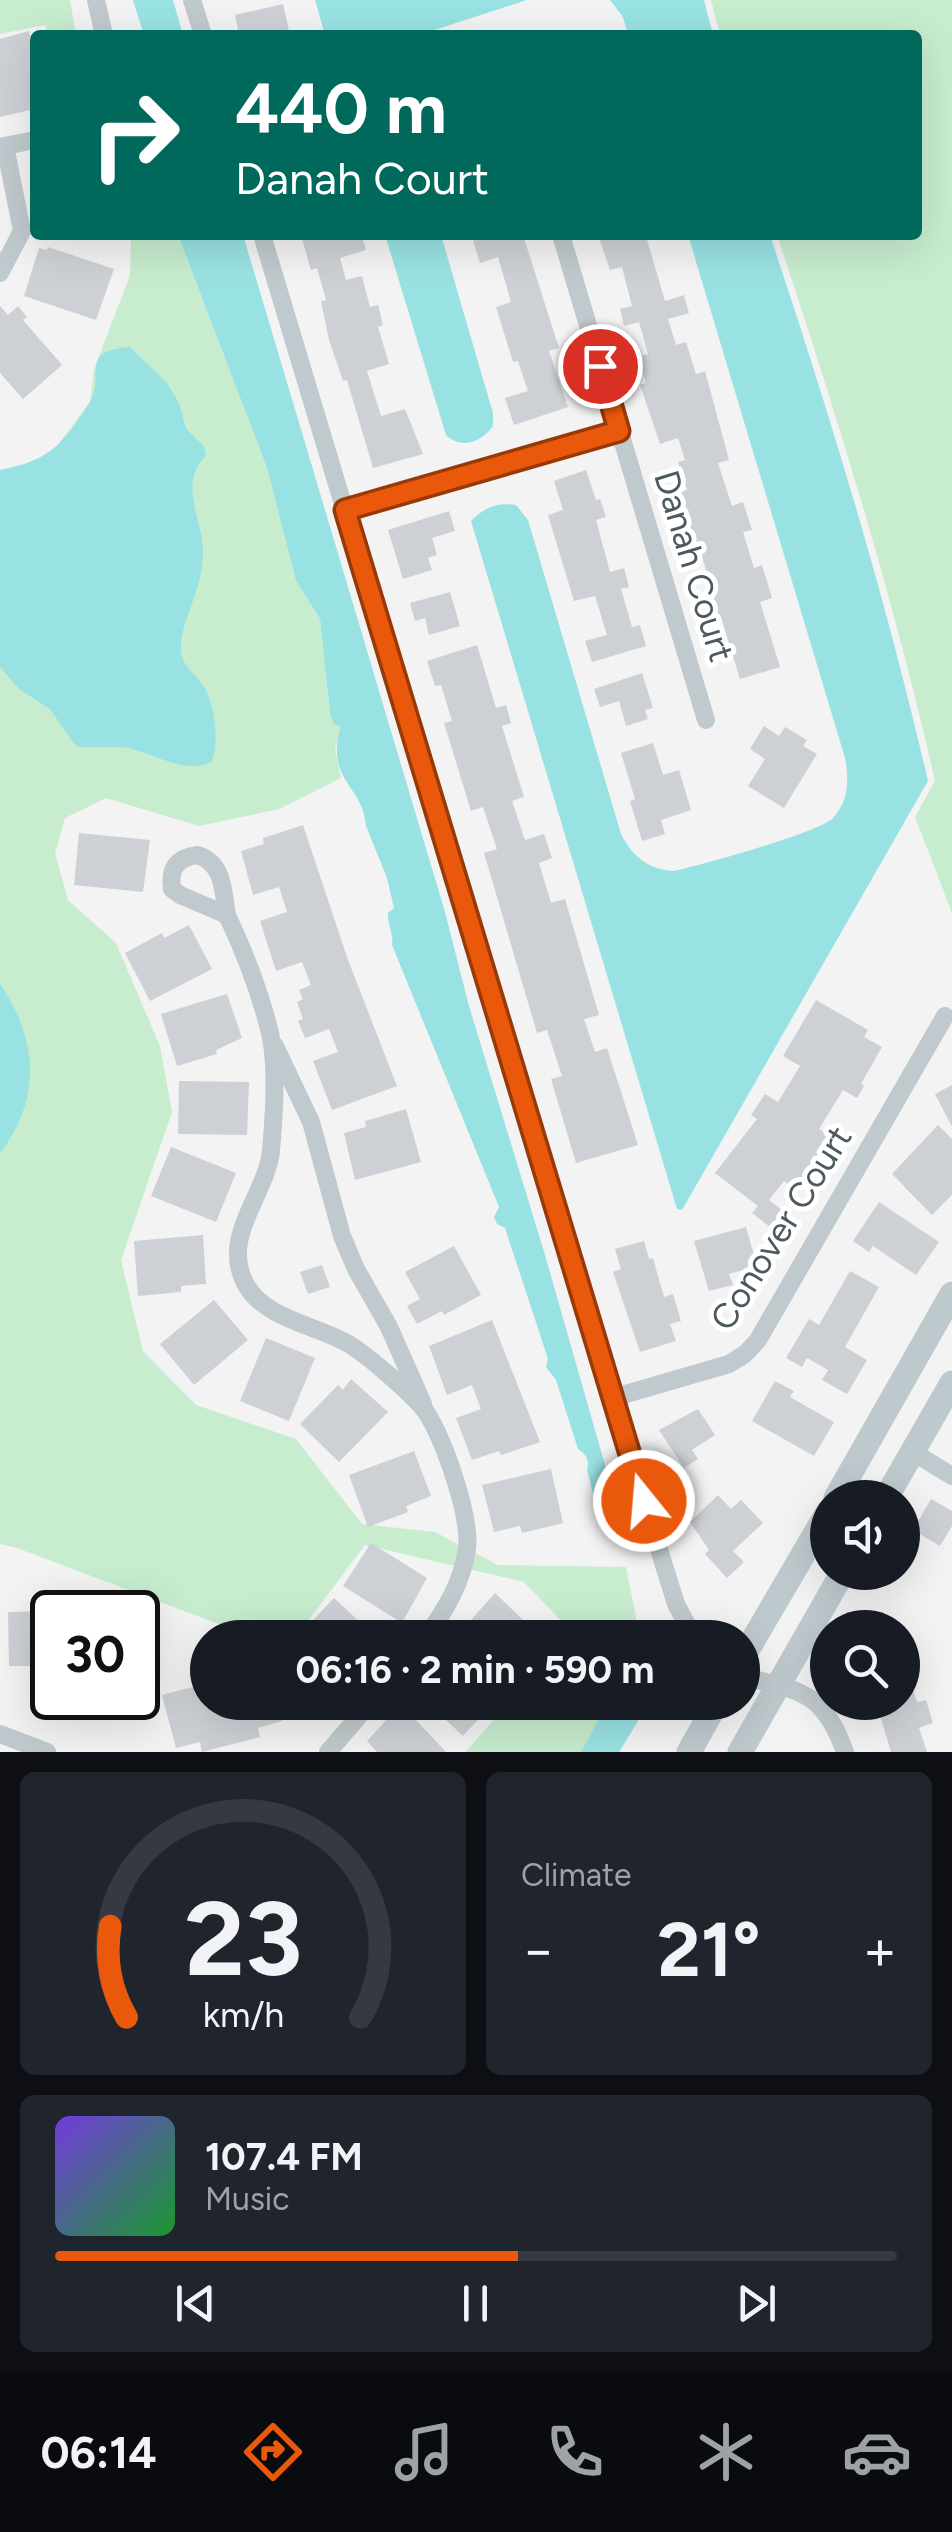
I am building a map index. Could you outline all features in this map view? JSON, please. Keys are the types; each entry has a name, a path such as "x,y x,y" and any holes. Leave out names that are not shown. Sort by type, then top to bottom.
{"main road":[{"path":"846,1480 952,1294"},
{"path":"897,1480 952,1383"},
{"path":"760,1628 810,1543"},
{"path":"740,1752 833,1590"},
{"path":"689,1752 708,1720"}],"street":[{"path":"96,0 103,30"},
{"path":"192,0 201,30"},
{"path":"0,272 22,231 2,146 30,141"},
{"path":"264,240 612,1398 676,1604 684,1620"},
{"name":"Danah Court","path":"562,240 706,720"},
{"path":"345,510 619,431"},
{"path":"227,915 270,1032 311,1122 349,1252 370,1298 397,1342 464,1507 467,1548 450,1603 438,1620"},
{"name":"Conover Court","path":"612,1398 729,1364 758,1340 944,1016"},
{"path":"270,1032 274,1103 270,1156 238,1238 244,1282 275,1312 328,1332 357,1349 426,1412"},
{"path":"913,1452 952,1476"},
{"path":"760,1681 797,1690 826,1713 834,1720 845,1752"},
{"path":"328,1752 355,1720"},
{"path":"0,1734 48,1752"}],"green space":[{"path":"0,0 70,0 75,30 47,30 45,25 0,34"},
{"path":"711,0 952,0 952,913 915,817 935,781 901,643 842,438 779,240 922,240 922,30 719,30"},
{"path":"131,240 180,240 267,468 296,581 320,619 330,713 340,727 335,749 341,778 279,809 199,826 106,798 65,818 55,853 68,900 116,943 160,1046 172,1112 121,1260 143,1351 196,1405 296,1439 362,1524 435,1532 498,1565 626,1567 637,1620 560,1620 524,1582 365,1545 309,1620 208,1620 160,1602 160,1590 128,1590 0,1544 0,470 42,459 57,446 90,402 94,370 130,275"},
{"path":"494,1720 639,1720 619,1752 465,1752"}],"water":[{"path":"133,0 173,0 182,30 142,30"},
{"path":"315,0 527,0 434,30 324,30"},
{"path":"610,0 704,0 712,30 627,30 623,17"},
{"path":"180,240 244,240 619,1514 601,1524 588,1460 578,1449 556,1380 546,1367 548,1359 505,1228 494,1217 499,1207 392,945 388,913 394,908 387,878 359,801 338,760 340,727 334,724 330,713 320,619 296,581 267,468"},
{"path":"387,240 442,240 493,413 493,426 477,440 458,442 446,435"},
{"path":"690,240 772,240 855,506 928,781 682,1210 677,1209 471,521 486,509 503,504 516,505 528,520 621,834 642,860 674,871 783,840 823,824 842,805 846,790 845,758"},
{"path":"130,347 167,383 179,403 186,429 204,446 206,456 198,466 192,489 202,538 202,564 181,648 186,665 208,695 213,713 214,753 212,761 203,765 182,765 128,748 75,745 50,709 19,689 0,667 0,470 31,461 63,440 90,402 98,359 114,349"},
{"path":"0,984 22,1026 30,1069 23,1112 0,1153"},
{"path":"599,1720 639,1720 619,1752 581,1752"}],"building":[{"path":"283,4 289,30 238,30 235,15"},
{"path":"29,31 30,35 30,110 0,117 0,39"},
{"path":"302,240 363,240 366,250 340,258 346,280 362,276 370,307 378,305 383,325 378,327 389,364 367,371 381,416 405,409 423,454 373,468 347,380 343,381 329,340 321,301 326,300 317,268 311,270"},
{"path":"525,240 559,348 549,351 568,407 514,425 505,398 528,391 518,361 513,362 496,307 511,302 498,257 480,263 473,241"},
{"path":"600,240 647,240 665,301 684,295 689,313 668,319 676,345 686,342 696,374 705,371 729,460 718,463 732,506 743,502 752,530 743,532 754,568 762,565 772,598 760,602 780,667 740,679 720,614 712,617 703,590 711,587 699,546 691,549 673,495 687,490 678,462 685,460 678,438 660,444 640,385 646,383 638,357 648,354 639,322 624,326 620,309 632,306 622,267 610,270"},
{"path":"48,247 114,269 96,320 24,296 39,248"},
{"path":"0,306 8,315 18,306 27,317 23,320 62,365 23,399 0,373"},
{"path":"586,470 606,517 596,520 610,572 624,568 629,587 621,589 632,627 640,625 646,646 592,662 585,641 607,635 595,596 574,601 548,515 563,510 554,481"},
{"path":"449,511 455,531 432,538 437,555 428,558 432,570 403,579 388,530"},
{"path":"450,592 460,626 429,635 425,618 415,621 410,603"},
{"path":"477,645 496,708 506,705 511,723 502,726 524,797 512,801 525,840 544,834 552,858 539,863 551,903 565,899 599,1015 584,1019 595,1052 607,1048 638,1145 576,1163 551,1079 562,1076 547,1030 537,1033 484,853 497,849 483,807 471,811 444,723 452,721 441,685 435,686 427,661"},
{"path":"642,673 653,708 645,710 648,719 626,726 619,701 600,707 594,689"},
{"path":"764,726 779,736 785,727 807,740 803,746 817,754 784,808 748,786 765,759 750,749"},
{"path":"653,743 663,775 679,770 691,810 661,820 665,834 642,841 621,753"},
{"path":"303,825 348,960 397,1086 332,1110 313,1061 338,1052 329,1029 305,1038 298,1021 303,1019 297,1002 303,999 299,990 311,985 302,962 276,971 260,921 287,912 279,887 253,895 241,851 264,844 263,838"},
{"path":"79,833 150,840 143,892 74,885"},
{"path":"189,925 212,969 150,1001 125,953 162,933 164,938"},
{"path":"227,994 242,1038 216,1050 217,1054 177,1066 161,1014"},
{"path":"816,1000 868,1030 864,1037 882,1047 857,1098 843,1090 819,1129 833,1137 809,1178 798,1192 784,1181 769,1200 787,1214 774,1230 752,1213 758,1206 715,1173 757,1119 751,1115 765,1094 778,1102 800,1066 783,1056"},
{"path":"179,1081 249,1082 247,1135 178,1134"},
{"path":"952,1085 952,1127 935,1094"},
{"path":"406,1109 421,1162 355,1180 344,1133 366,1127 365,1121"},
{"path":"938,1125 952,1139 952,1195 932,1215 892,1174"},
{"path":"171,1147 236,1173 216,1222 151,1196"},
{"path":"879,1202 939,1242 916,1275 873,1246 869,1252 853,1241"},
{"path":"746,1227 757,1266 729,1274 733,1285 709,1291 694,1241"},
{"path":"203,1235 206,1284 181,1286 181,1292 138,1296 134,1241"},
{"path":"644,1241 664,1297 673,1294 681,1321 670,1324 676,1341 640,1352 613,1272 621,1269 615,1249"},
{"path":"454,1246 481,1295 417,1324 407,1306 420,1299 405,1272"},
{"path":"322,1265 330,1287 308,1294 300,1272"},
{"path":"850,1271 879,1287 845,1347 867,1360 847,1394 822,1380 828,1370 807,1358 802,1367 786,1358 809,1319 819,1325"},
{"path":"214,1300 248,1340 194,1385 160,1344"},
{"path":"492,1320 540,1442 472,1460 456,1418 481,1409 472,1385 447,1395 429,1346"},
{"path":"266,1338 315,1358 289,1421 240,1401"},
{"path":"351,1379 388,1412 339,1462 300,1424 338,1385 343,1390"},
{"path":"775,1381 794,1391 790,1397 834,1422 814,1456 752,1421"},
{"path":"698,1409 715,1435 692,1450 698,1459 684,1468 659,1430"},
{"path":"414,1451 431,1496 406,1506 408,1512 368,1527 349,1475"},
{"path":"551,1469 563,1523 522,1533 520,1526 494,1532 482,1485"},
{"path":"718,1495 731,1509 741,1500 763,1523 733,1551 744,1562 727,1578 705,1554 709,1550 690,1522"},
{"path":"931,1499 952,1511 952,1526 940,1546 920,1534 920,1518"},
{"path":"371,1543 427,1578 404,1620 397,1620 343,1586"},
{"path":"495,1593 523,1620 471,1620"},
{"path":"334,1598 358,1620 313,1620"},
{"path":"8,1612 30,1612 30,1666 9,1666"},
{"path":"190,1688 190,1720 282,1721 258,1728 260,1737 202,1752 200,1742 176,1748 162,1695"},
{"path":"926,1700 933,1723 919,1728 927,1752 891,1752 881,1720 920,1720 920,1701"},
{"path":"386,1720 416,1720 446,1752 377,1752 367,1741"},
{"path":"446,1720 478,1720 463,1736"}],"route":[{"path":"600,366 619,431 345,510 644,1501"}]}
